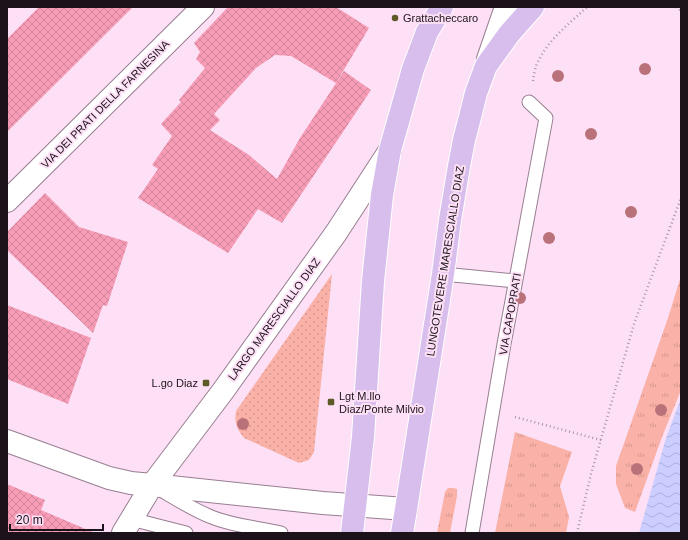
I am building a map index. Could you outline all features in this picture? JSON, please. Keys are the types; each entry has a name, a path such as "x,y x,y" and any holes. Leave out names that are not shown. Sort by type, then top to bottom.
{"main road":[{"path":"352,533 363,437 372,281 382,195 390,150 413,69 427,32 442,7"},
{"name":"LUNGOTEVERE MARESCIALLO DIAZ","path":"402,533 443,274 450,220 464,140 476,93 486,66 509,34 533,7"}],"street":[{"name":"VIA DEI PRATI DELLA FARNESINA","path":"7,201 203,7"},
{"path":"486,66 506,7"},
{"name":"LARGO MARESCIALLO DIAZ","path":"127,526 152,485 223,391 336,233 390,150"},
{"path":"7,441 109,478 131,483 406,509"}],"lane":[{"name":"VIA CAPOPRATI","path":"472,533 515,281 546,118 529,102"},
{"path":"443,274 515,281"},
{"path":"152,485 187,505 214,518 281,533"},
{"path":"127,526 186,533"}],"path":[{"path":"529,102 539,58 559,33 586,7"},
{"path":"676,7 681,11"},
{"path":"577,533 591,474 634,324 681,198"},
{"path":"514,417 601,440"}],"green space":[{"path":"332,274 314,452 309,460 299,463 244,438 237,426 235,419 236,411"},
{"path":"681,276 681,390 635,512 625,508 616,484 616,466 668,318"},
{"path":"515,432 572,452 560,486 569,517 566,533 495,533"},
{"path":"448,488 457,489 450,533 437,533 445,492"}],"water":[{"path":"681,398 681,533 639,533 666,438"}],"building":[{"path":"39,7 133,7 7,132 7,39"},
{"path":"228,7 336,7 369,28 336,83 291,56 275,55 256,68 214,114 220,120 210,130 249,155 277,179 300,138 344,71 371,90 282,223 258,209 228,253 138,198 158,169 152,165 172,136 161,124 181,102 179,100 205,68 196,59 200,52 194,43"},
{"path":"45,193 79,227 128,242 107,306 103,305 93,333 7,250 7,232"},
{"path":"7,305 91,338 68,404 7,379"},
{"path":"7,484 45,500 41,510 95,533 7,533"}],"place":[{"name":"Grattacheccaro","path":"395,18"},
{"name":"L.go Diaz","path":"206,383"},
{"name":"Lgt M.llo Diaz/Ponte Milvio","path":"331,402"}]}
